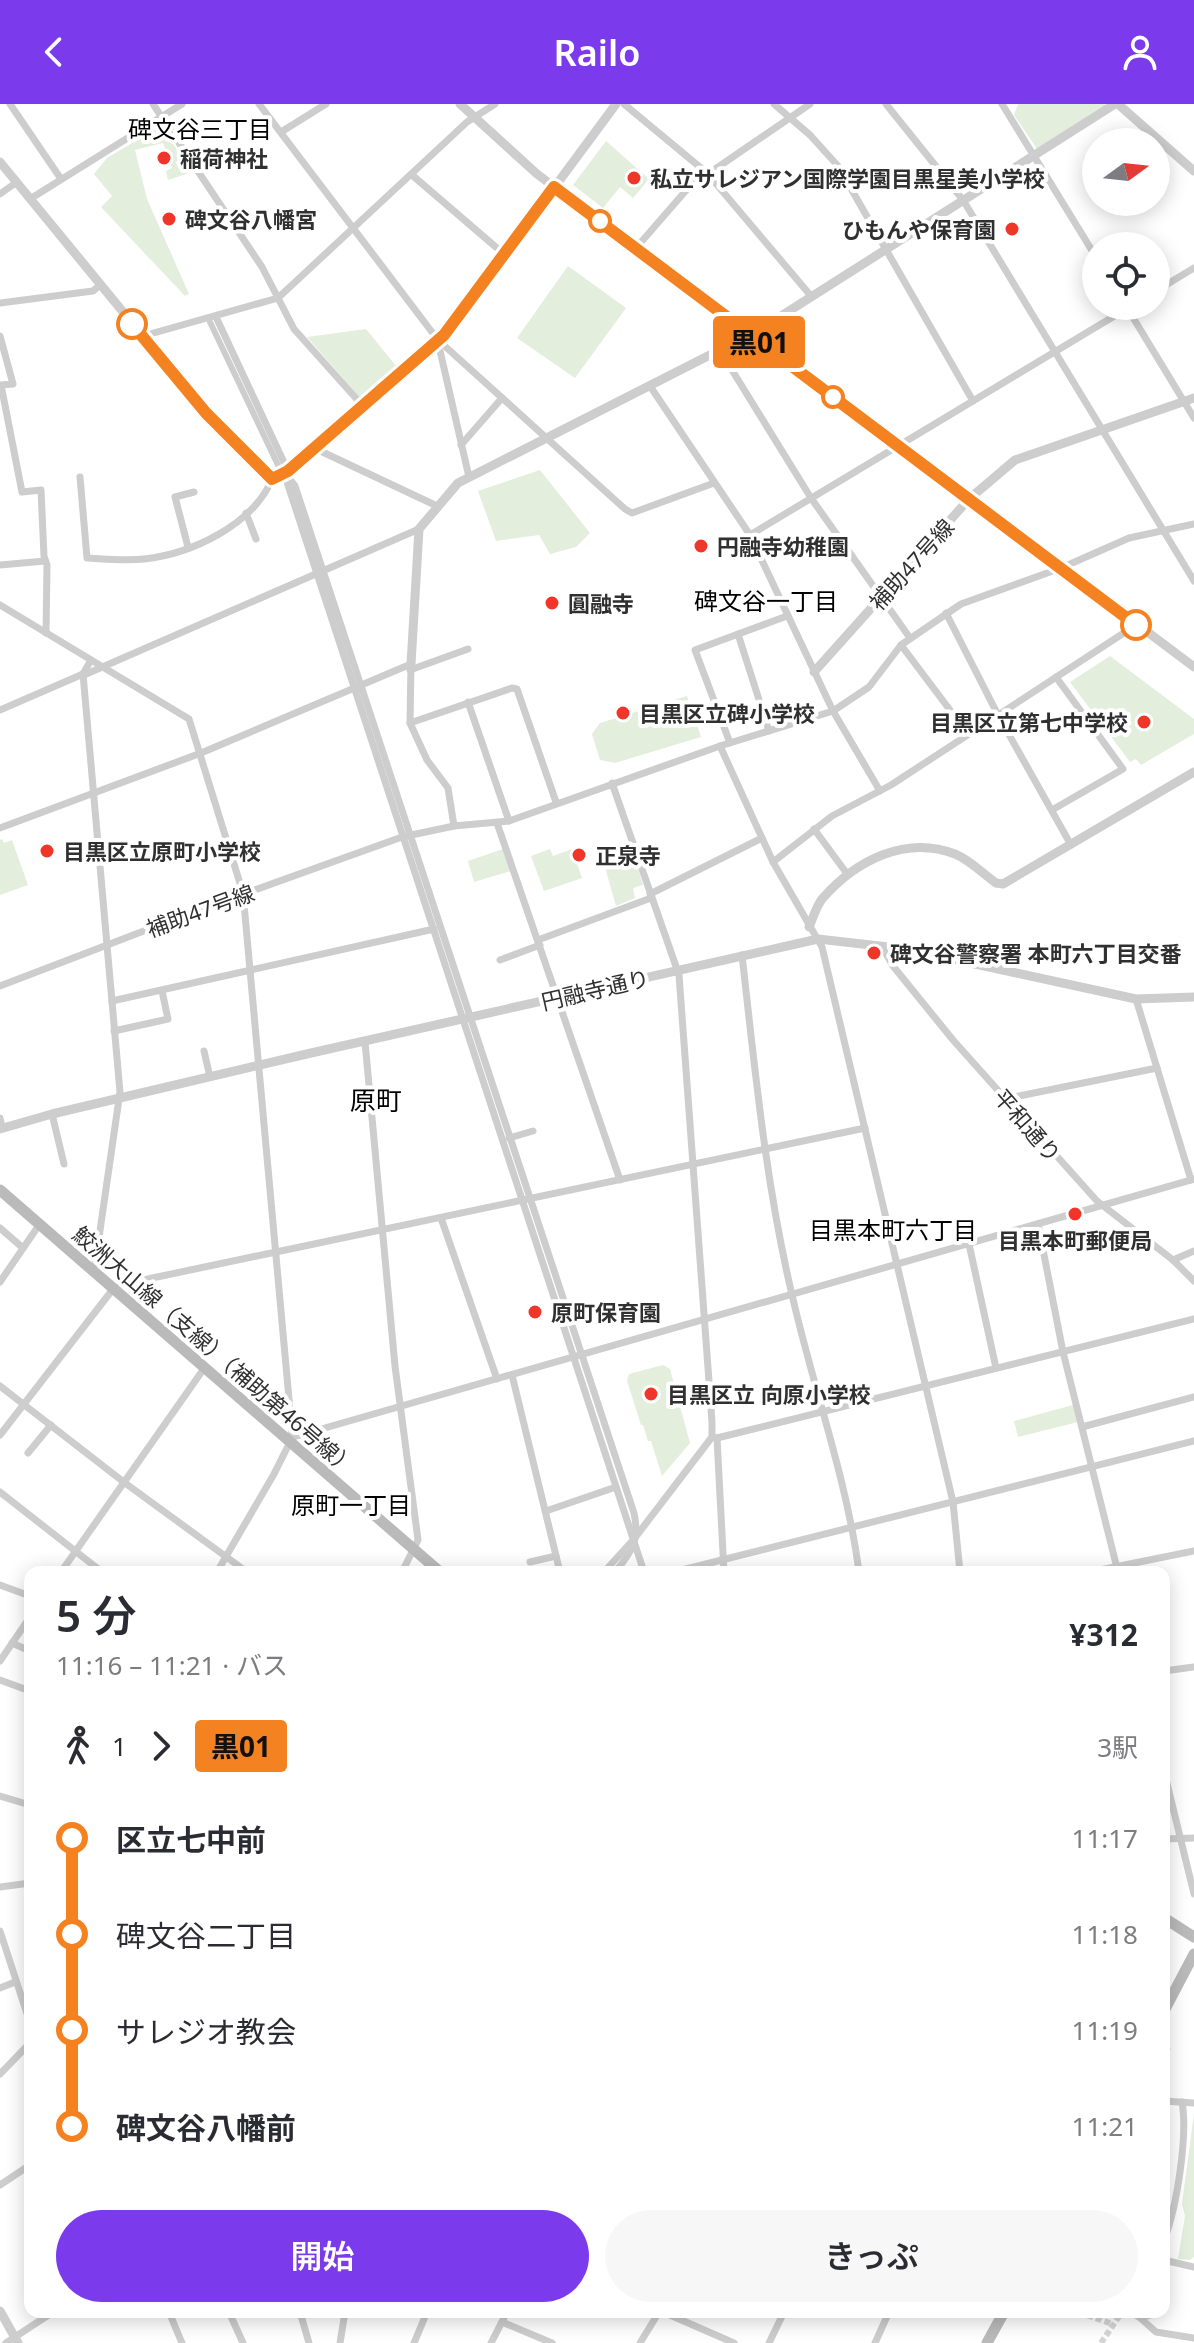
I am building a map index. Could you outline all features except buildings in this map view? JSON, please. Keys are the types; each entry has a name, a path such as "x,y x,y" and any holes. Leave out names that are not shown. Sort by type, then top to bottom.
{"main road":[{"name":"鮫洲大山線（支線）（補助第46号線）","path":"1,1192 433,1566"},
{"path":"1170,1922 1194,1937"},
{"path":"1170,2000 1194,1954"},
{"path":"981,2343 995,2318"},
{"path":"987,2343 1001,2318"}],"street":[{"path":"10,104 61,179"},
{"path":"153,104 262,267 294,329 362,405"},
{"path":"30,199 182,104"},
{"path":"259,104 438,340 625,509 632,513 714,483"},
{"path":"281,132 326,104"},
{"path":"460,104 554,187 1194,667"},
{"path":"143,336 213,319 278,298 474,117 495,104"},
{"path":"80,477 87,558 146,559 213,540 266,495 272,479 314,448 438,340 616,104"},
{"path":"624,104 707,173 811,296"},
{"path":"774,104 833,159 973,401"},
{"path":"636,248 689,187 810,104"},
{"path":"886,104 963,200 1194,581"},
{"path":"1002,104 1082,234"},
{"path":"0,710 419,529 458,483 759,330 1116,104 1194,171"},
{"path":"0,162 206,413 272,479"},
{"path":"412,175 505,255"},
{"path":"0,194 17,182"},
{"path":"1170,283 1194,268"},
{"path":"0,303 93,291 100,285"},
{"path":"213,319 284,470 577,1356 642,1566"},
{"path":"750,535 1107,320"},
{"path":"1137,320 1189,400 1194,418"},
{"path":"0,336 13,384 1,385 22,492 41,490 46,633"},
{"path":"438,340 469,477"},
{"path":"719,349 811,498 910,638"},
{"path":"650,386 750,535 833,711 880,791"},
{"path":"461,445 502,398"},
{"name":"補助47号線","path":"814,672 969,499 1015,460 1189,400"},
{"path":"314,448 437,506"},
{"path":"188,547 175,497 194,492"},
{"path":"246,513 256,539"},
{"name":"補助47号線","path":"0,986 243,893 406,836 454,826 509,821 720,746 833,711 869,687 901,645 961,604 1061,568 1129,538 1194,524"},
{"path":"419,529 410,667 410,723 427,760 448,788 454,826"},
{"path":"0,565 45,561"},
{"path":"0,605 189,719 243,893 290,1440 220,1566"},
{"path":"946,613 998,715 1071,845"},
{"path":"730,743 695,650 787,616"},
{"path":"773,862 832,816 880,791 1136,625"},
{"path":"738,634 769,731"},
{"path":"901,645 968,734"},
{"path":"0,828 201,753 357,686 468,649"},
{"path":"91,660 84,674 120,1099 94,1272"},
{"path":"1052,810 1123,769 1056,677"},
{"path":"410,723 512,688 517,689 556,802"},
{"path":"468,702 509,821"},
{"path":"720,746 773,862 822,947 953,1502 959,1566"},
{"path":"809,927 821,901 848,875 884,854 909,846 955,854 996,883 1003,884 1194,772"},
{"path":"612,783 678,970 703,1320 714,1437 719,1445 724,1566"},
{"path":"497,823 620,1180"},
{"path":"814,829 848,875"},
{"path":"500,960 650,896 762,838"},
{"path":"112,1001 437,928"},
{"name":"円融寺通り","path":"1,1125 818,939 906,949 1136,999 1194,997"},
{"name":"平和通り","path":"883,948 914,992 1004,1099 1100,1205 1173,1260 1194,1281"},
{"path":"742,955 765,1150 792,1295 852,1527 858,1566"},
{"path":"114,1031 168,1019 162,991"},
{"path":"290,1440 1192,1180 1136,999"},
{"path":"466,1018 509,1138 526,1200"},
{"path":"365,1042 400,1407 418,1540 406,1566"},
{"path":"204,1051 210,1077"},
{"path":"1004,1099 1157,1068"},
{"path":"52,1114 64,1164"},
{"path":"0,1435 119,1285 865,1128"},
{"path":"509,1138 533,1131"},
{"path":"441,1218 497,1379"},
{"path":"1038,1224 1063,1352 1116,1566"},
{"path":"0,1282 39,1225"},
{"path":"0,1228 23,1248"},
{"path":"969,1244 996,1368"},
{"path":"1173,1260 1194,1251"},
{"path":"609,1566 714,1437 1194,1319"},
{"path":"577,1356 637,1525 632,1551 620,1566"},
{"path":"65,1566 205,1367"},
{"path":"512,1375 558,1566"},
{"path":"0,1386 239,1566"},
{"path":"1082,1427 1194,1397"},
{"path":"28,1453 51,1425"},
{"path":"698,1566 1194,1441"},
{"path":"546,1511 616,1487"},
{"path":"0,1492 95,1566"},
{"path":"1130,1566 1194,1551"},
{"path":"530,1562 556,1556"},
{"path":"0,1585 24,1594"},
{"path":"0,1661 24,1626"},
{"path":"12,1643 24,1648"},
{"path":"1170,1670 1194,1667"},
{"path":"0,1680 24,1689"},
{"path":"0,1796 24,1803"},
{"path":"1170,1796 1194,1894"},
{"path":"1170,1839 1194,1838"},
{"path":"0,1887 24,1884"},
{"path":"0,1931 24,2007"},
{"path":"0,1988 15,1982"},
{"path":"0,2074 24,2049"},
{"path":"1170,2101 1194,2103"},
{"path":"1170,2219 1185,2121 1182,2102"},
{"path":"0,2185 24,2169"},
{"path":"1170,2261 1194,2267"},
{"path":"0,2311 12,2341 45,2318"},
{"path":"172,2318 182,2343"},
{"path":"232,2318 243,2343"},
{"path":"302,2318 309,2343"},
{"path":"340,2343 344,2318"},
{"path":"414,2343 424,2318"},
{"path":"491,2343 504,2318"},
{"path":"640,2343 657,2318"},
{"path":"675,2318 734,2343"},
{"path":"769,2343 781,2318"},
{"path":"875,2343 886,2318"},
{"path":"1140,2318 1156,2332 1194,2338"},
{"path":"502,2322 552,2343"}],"green space":[{"path":"1018,104 1105,105 1037,149 1014,115"},
{"path":"161,126 192,172 168,180 166,171 172,168 163,143 135,150 147,199 189,294 185,296 101,207 112,196 94,174 107,158"},
{"path":"606,141 649,179 633,198 620,187 603,208 573,185"},
{"path":"568,266 626,308 575,378 517,338"},
{"path":"366,329 396,366 361,399 307,337"},
{"path":"540,470 590,533 576,547 550,554 539,535 496,541 478,491"},
{"path":"1110,656 1194,719 1194,734 1141,765 1136,759 1130,762 1070,682"},
{"path":"687,696 701,737 615,763 600,760 592,734 600,723"},
{"path":"0,840 4,843 12,840 28,885 0,895"},
{"path":"503,849 511,871 474,882 468,861"},
{"path":"550,849 553,856 572,849 582,878 544,891 531,856"},
{"path":"632,850 643,885 633,888 635,898 616,906 603,860"},
{"path":"663,1365 670,1369 690,1443 662,1476 627,1381 629,1374"},
{"path":"1073,1405 1078,1422 1018,1437 1014,1421"},
{"path":"1194,2113 1194,2257 1190,2260 1178,2259"}],"tunnel":[{"path":"1096,2318 1112,2324"},
{"path":"1101,2343 1118,2318"}],"bus line":[{"name":"黒01","path":"132,324 206,413 272,479 288,471 444,335 554,187 1136,625"}],"place":[{"name":"稲荷神社","path":"164,158"},
{"name":"私立サレジアン国際学園目黒星美小学校","path":"634,178"},
{"name":"碑文谷八幡宮","path":"169,219"},
{"name":"ひもんや保育園","path":"1012,229"},
{"name":"円融寺幼稚園","path":"701,546"},
{"name":"圓融寺","path":"552,603"},
{"name":"目黒区立碑小学校","path":"623,713"},
{"name":"目黒区立第七中学校","path":"1144,722"},
{"name":"目黒区立原町小学校","path":"47,851"},
{"name":"正泉寺","path":"579,855"},
{"name":"碑文谷警察署 本町六丁目交番","path":"874,953"},
{"name":"目黒本町郵便局","path":"1075,1214"},
{"name":"原町保育園","path":"535,1312"},
{"name":"目黒区立 向原小学校","path":"651,1394"}],"district":[{"name":"碑文谷三丁目","path":"200,128"},
{"name":"碑文谷一丁目","path":"766,600"},
{"name":"原町","path":"376,1100"},
{"name":"目黒本町六丁目","path":"893,1229"},
{"name":"原町一丁目","path":"351,1504"}]}
